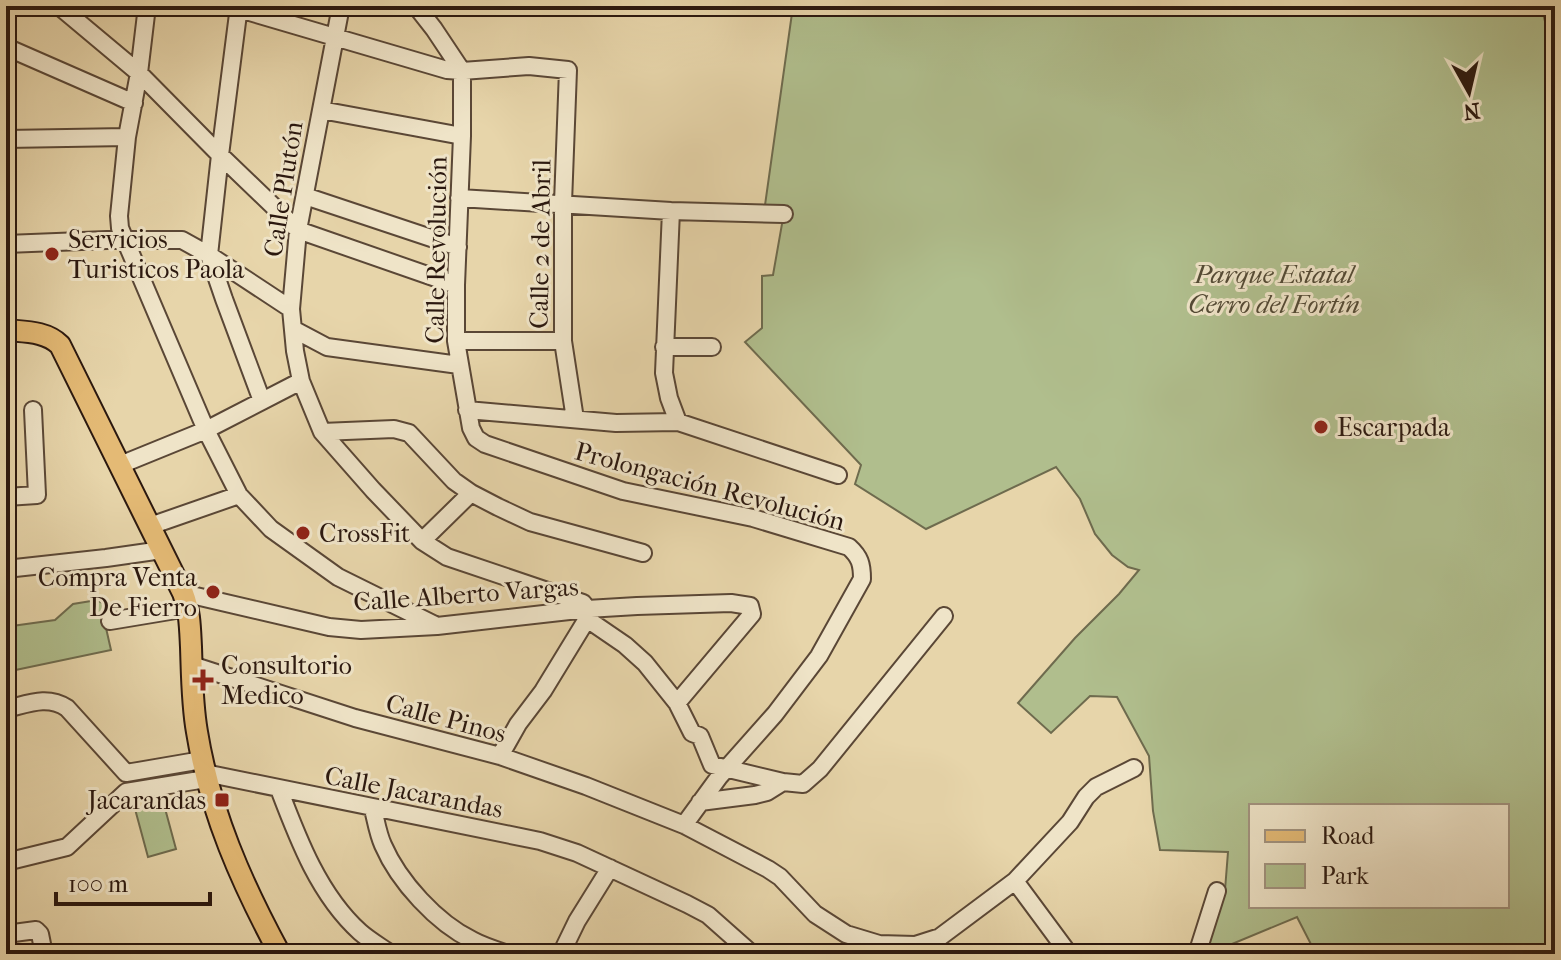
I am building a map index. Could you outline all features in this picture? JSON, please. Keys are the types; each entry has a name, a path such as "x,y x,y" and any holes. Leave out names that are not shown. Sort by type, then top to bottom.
{"main road":[{"path":"6,330 44,335 57,342 186,601 195,724 204,771 223,835 280,954"}],"street":[{"path":"59,6 139,73 298,230 456,285"},
{"path":"147,6 127,137 119,216 124,240 206,430 239,495 271,529 338,577 437,626"},
{"name":"Calle Plutón","path":"341,6 298,230 291,309 301,381 322,432 422,541 447,557 583,603 587,614 645,663 677,703 692,733 700,736 712,765 726,770"},
{"path":"416,6 462,71"},
{"path":"262,401 209,255 235,7 447,70 462,71"},
{"path":"6,47 134,103"},
{"name":"Calle 2 de Abril","path":"462,71 509,66 568,70 563,203 563,341 575,419"},
{"name":"Calle Revolución","path":"462,71 456,341 471,428"},
{"path":"321,110 462,136"},
{"path":"6,139 127,137"},
{"path":"305,196 458,247"},
{"path":"459,198 671,211 784,214"},
{"path":"671,211 664,373 678,422"},
{"path":"6,244 182,240 291,309"},
{"path":"293,329 327,347 459,365"},
{"path":"456,341 563,341"},
{"path":"664,347 712,347"},
{"path":"120,465 206,430 301,381"},
{"path":"6,497 37,495 33,410"},
{"path":"467,410 616,423 678,422 838,475"},
{"name":"Prolongación Revolución","path":"471,428 476,438 485,444 623,491 753,518 849,547 858,555 862,579 819,656 684,825"},
{"path":"322,432 394,429 409,433 454,481 471,493 530,522 643,553"},
{"path":"422,541 471,493"},
{"path":"150,526 239,495"},
{"path":"6,569 162,550"},
{"path":"110,621 186,601"},
{"name":"Calle Alberto Vargas","path":"186,601 361,630 731,603 750,606 752,614 677,703"},
{"path":"500,756 518,724 543,691 587,614"},
{"path":"726,770 803,784 820,769 944,616"},
{"name":"Calle Pinos","path":"192,665 355,718 500,756 684,825 780,877 815,914 846,934 879,944 915,945 940,937 1015,881 1070,822 1096,787 1134,768"},
{"path":"6,709 47,700 57,702 67,708 126,773 204,771"},
{"path":"6,862 67,847 126,792 204,771"},
{"name":"Calle Jacarandas","path":"204,771 373,809 540,841 577,853 708,915 752,954"},
{"path":"700,802 755,795 783,782"},
{"path":"279,789 297,838 328,895 359,931 391,954"},
{"path":"373,809 383,845 400,874 423,902 446,924 472,940 508,954"},
{"path":"561,954 577,921 610,868"},
{"path":"1015,881 1069,954"},
{"path":"1197,954 1217,891"},
{"path":"6,934 36,930 40,934 44,954"}],"green space":[{"name":"Parque Estatal Cerro del Fortín","path":"793,6 1541,6 1555,60 1555,954 1316,954 1297,917 1208,954 1200,954 1225,890 1228,852 1160,850 1153,811 1149,756 1117,697 1090,696 1051,733 1018,703 1139,570 1128,567 1112,555 1095,534 1080,499 1056,467 926,529 855,484 861,465 745,342 762,328 762,276 773,275 785,207 765,205"},
{"path":"97,600 117,612 105,614 111,650 6,672 6,629 55,620 73,604"},
{"path":"163,801 176,849 148,857 135,809"}],"place":[{"name":"Servicios Turisticos Paola","path":"52,254"},
{"name":"Escarpada","path":"1321,427"},
{"name":"CrossFit","path":"303,533"},
{"name":"Compra Venta De Fierro","path":"213,592"},
{"name":"Consultorio Medico","path":"203,680"},
{"name":"Jacarandas","path":"222,800"}]}
